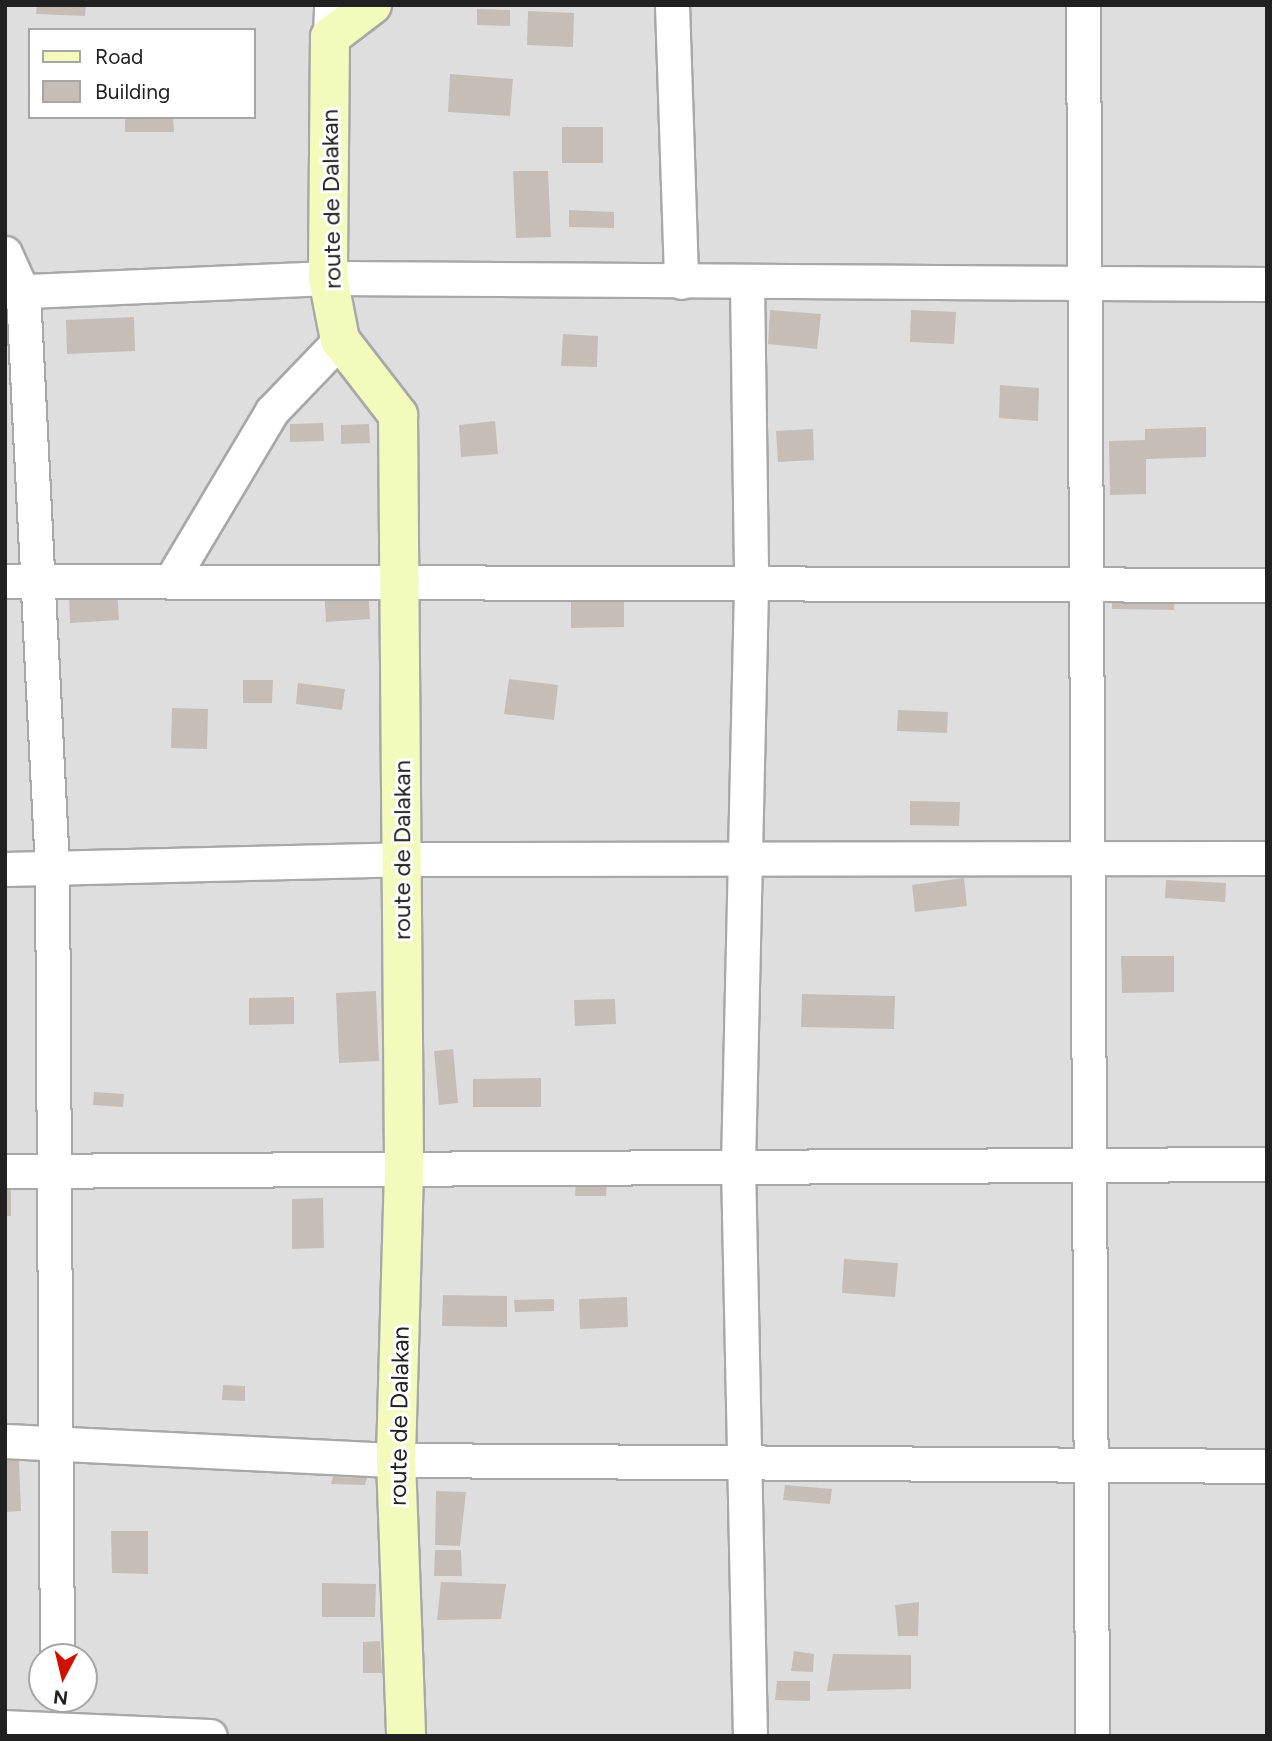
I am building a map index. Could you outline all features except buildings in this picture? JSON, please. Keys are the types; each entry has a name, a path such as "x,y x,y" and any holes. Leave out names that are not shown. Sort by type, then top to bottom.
{"street":[{"name":"route de Dalakan","path":"372,5 330,21 328,278 340,340 398,415 404,1170 396,1460 406,1736"},
{"path":"672,5 681,282"},
{"path":"1083,5 1092,1164 1092,1736"},
{"path":"5,253 14,293 38,582 52,868 57,1643"},
{"path":"14,293 328,278 1267,285"},
{"path":"747,283 751,588 742,858 738,1166 747,1458 750,1736"},
{"path":"173,577 272,411 340,340"},
{"path":"5,581 173,577 751,588 1267,585"},
{"path":"5,869 402,859 1267,858"},
{"path":"5,1171 1267,1164"},
{"path":"5,1441 55,1438 396,1460 747,1458 1267,1466"},
{"path":"5,1727 57,1721 210,1736"}],"shaded area":[{"path":"5,5 1267,5 1267,1736 5,1736"}]}
